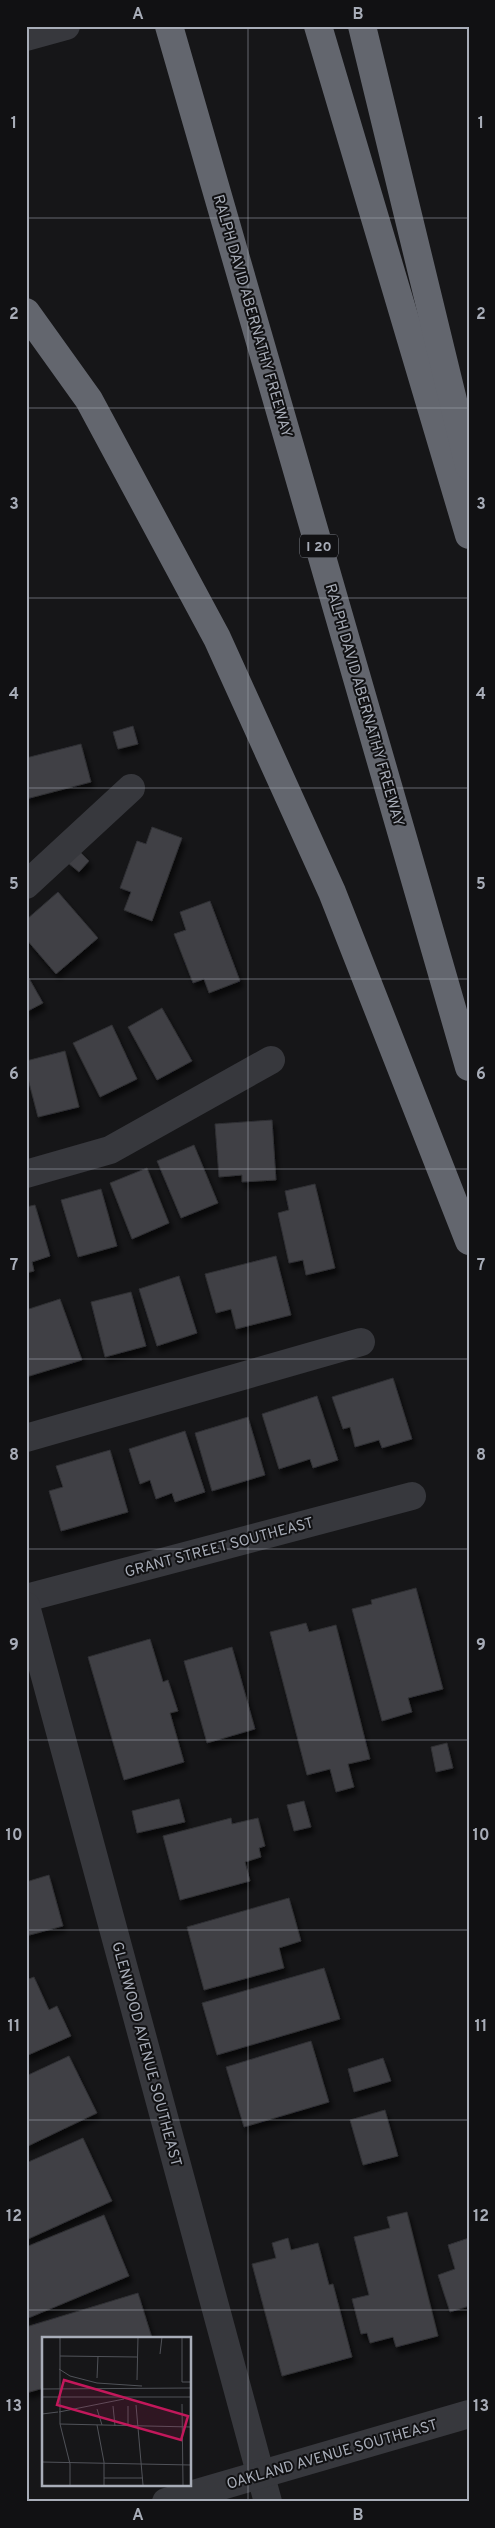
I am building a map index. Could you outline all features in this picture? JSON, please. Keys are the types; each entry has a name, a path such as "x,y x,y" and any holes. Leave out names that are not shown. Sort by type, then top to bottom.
{"highway":[{"name":"RALPH DAVID ABERNATHY FREEWAY","path":"169,26 469,1067"},
{"path":"318,26 469,534"},
{"path":"362,26 469,466"},
{"path":"26,312 89,400 217,638 332,892 469,1241"}],"street":[{"path":"26,37 66,26"},
{"path":"26,885 131,788"},
{"path":"26,1174 110,1150 271,1060"},
{"path":"26,1438 362,1342"},
{"name":"GRANT STREET SOUTHEAST","path":"26,1598 412,1496"},
{"name":"GLENWOOD AVENUE SOUTHEAST","path":"26,1606 268,2502"},
{"name":"OAKLAND AVENUE SOUTHEAST","path":"166,2502 469,2414"}],"building":[{"path":"133,726 138,744 118,749 113,732"},
{"path":"81,744 91,782 26,799 26,758"},
{"path":"152,827 182,838 152,921 124,910 131,892 120,888 137,841 146,844"},
{"path":"79,851 89,861 79,872 68,863"},
{"path":"58,892 98,938 56,974 26,939 26,920"},
{"path":"210,901 240,981 209,993 204,979 193,983 174,934 186,930 180,912"},
{"path":"26,973 43,1003 26,1012"},
{"path":"162,1008 192,1061 157,1080 128,1027"},
{"path":"112,1025 137,1079 100,1097 73,1043"},
{"path":"65,1051 79,1107 38,1117 26,1071 26,1061"},
{"path":"272,1120 276,1180 242,1182 242,1175 219,1177 215,1124"},
{"path":"194,1145 218,1203 181,1218 157,1161"},
{"path":"147,1168 169,1223 132,1239 110,1183"},
{"path":"315,1184 335,1268 306,1275 303,1260 289,1263 278,1213 289,1210 285,1191"},
{"path":"101,1189 117,1246 78,1257 61,1200"},
{"path":"35,1205 50,1256 32,1262 34,1271 26,1273 26,1207"},
{"path":"276,1256 291,1315 236,1329 231,1309 216,1313 205,1274"},
{"path":"179,1276 197,1333 157,1346 139,1289"},
{"path":"131,1292 146,1346 105,1357 91,1302"},
{"path":"60,1299 82,1360 26,1377 26,1310"},
{"path":"393,1378 412,1439 382,1448 379,1440 355,1447 350,1427 343,1429 332,1397"},
{"path":"317,1396 338,1460 313,1468 310,1459 279,1469 262,1414"},
{"path":"248,1417 265,1475 212,1491 195,1433"},
{"path":"185,1431 205,1492 175,1502 172,1493 156,1499 150,1480 140,1484 129,1449"},
{"path":"110,1450 128,1512 61,1531 49,1491 63,1487 56,1466"},
{"path":"416,1588 443,1689 408,1698 412,1712 382,1721 352,1609 372,1604 371,1600"},
{"path":"306,1623 309,1632 336,1625 370,1759 348,1764 354,1787 336,1792 330,1769 307,1775 270,1632"},
{"path":"150,1639 163,1682 168,1680 178,1711 170,1713 184,1762 124,1780 88,1657"},
{"path":"232,1647 255,1729 207,1743 184,1661"},
{"path":"447,1743 453,1768 436,1772 431,1747"},
{"path":"179,1799 185,1822 137,1833 132,1811"},
{"path":"304,1801 311,1827 294,1831 287,1805"},
{"path":"231,1818 232,1824 258,1818 265,1846 259,1848 261,1857 245,1862 250,1881 180,1900 163,1836"},
{"path":"49,1875 63,1926 26,1936 26,1882"},
{"path":"289,1898 301,1941 279,1948 284,1968 204,1990 187,1927"},
{"path":"324,1968 340,2019 217,2055 202,2003"},
{"path":"34,1977 49,2010 57,2006 71,2036 26,2056 26,1980"},
{"path":"311,2041 329,2102 244,2127 226,2067"},
{"path":"69,2056 97,2113 26,2147 26,2076"},
{"path":"383,2058 391,2081 354,2092 348,2069"},
{"path":"385,2110 398,2156 363,2165 350,2120"},
{"path":"83,2138 112,2201 26,2240 26,2163"},
{"path":"407,2212 438,2336 396,2347 393,2337 370,2343 367,2333 361,2334 352,2299 369,2295 354,2237 390,2228 387,2217"},
{"path":"104,2215 129,2276 26,2319 26,2247"},
{"path":"288,2238 291,2250 318,2243 329,2285 333,2284 352,2357 282,2376 252,2264 276,2258 272,2243"},
{"path":"469,2238 469,2306 450,2312 438,2275 455,2269 448,2245"},
{"path":"138,2293 152,2337 42,2337 42,2389 26,2393 26,2327"}]}
